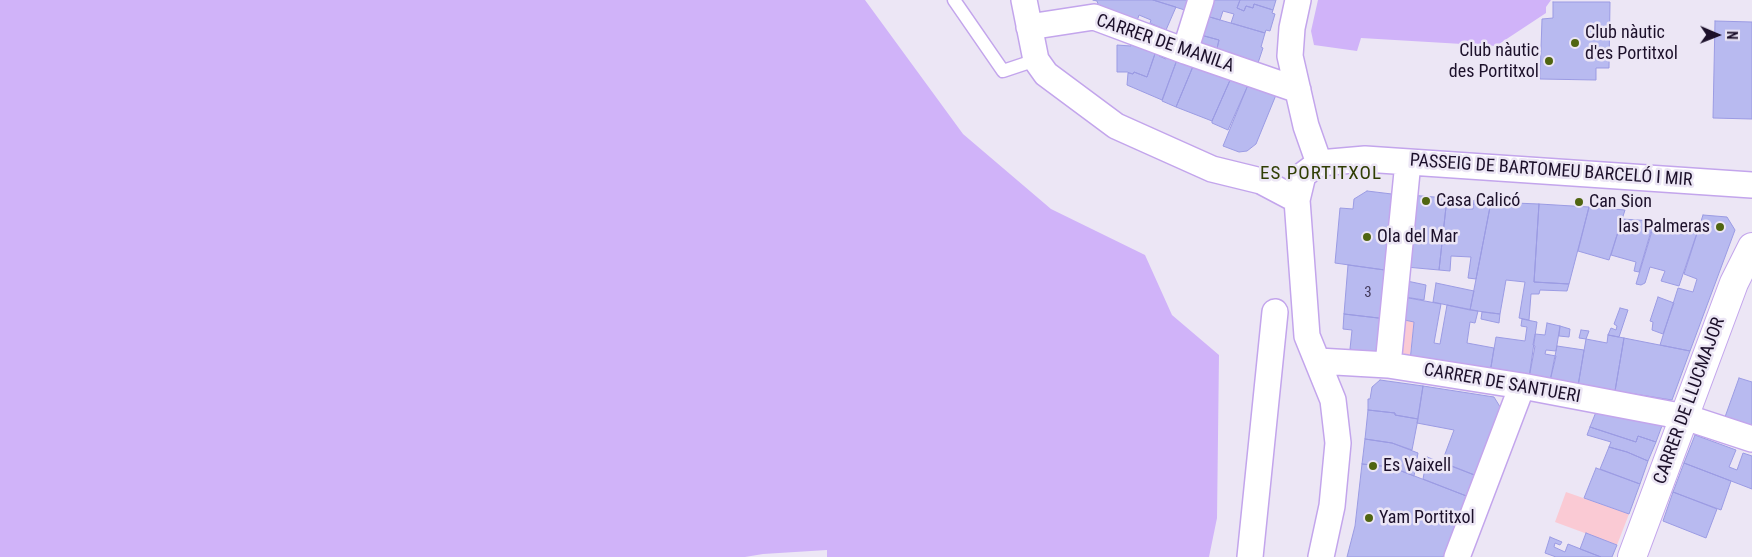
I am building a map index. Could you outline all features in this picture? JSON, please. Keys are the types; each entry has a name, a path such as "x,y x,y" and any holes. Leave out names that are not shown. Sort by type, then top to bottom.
{"street":[{"path":"1185,51 1201,0"},
{"path":"1298,0 1292,28 1290,56 1306,126 1319,163 1303,175 1289,196 1307,336 1333,400 1338,443 1332,506 1321,557"},
{"path":"1026,8 1036,60 1046,74 1116,126 1212,169 1261,181 1289,196"},
{"name":"CARRER DE MANILA","path":"1026,8 1094,17 1298,90"},
{"name":"PASSEIG DE BARTOMEU BARCELÓ I MIR","path":"1319,163 1365,159 1752,185"},
{"path":"1388,365 1408,162"},
{"name":"CARRER DE LLUCMAJOR","path":"1632,557 1734,283 1752,247"},
{"path":"1250,557 1275,312"},
{"name":"CARRER DE SANTUERI","path":"1318,361 1388,365 1522,386 1685,417 1752,439"},
{"path":"1457,557 1522,386"}],"lane":[{"path":"954,0 1003,71 1036,60"}],"shaded area":[{"path":"0,0 865,0 963,134 1051,209 1145,255 1172,315 1219,355 1217,518 1209,557 0,557"},
{"path":"1318,0 1551,0 1546,7 1546,13 1496,46 1361,38 1357,51 1314,45 1311,31"},
{"path":"1395,318 1414,322 1410,355 1392,352"},
{"path":"1566,492 1629,514 1617,545 1555,522"}],"pier":[{"path":"827,550 827,557 745,557 763,554"}],"building":[{"path":"1093,0 1153,0 1176,7 1166,30 1150,23 1151,20 1139,15 1136,24 1099,7 1097,1"},
{"path":"1153,0 1195,0 1191,12"},
{"path":"1208,0 1240,0 1237,8 1244,11 1246,6 1253,8 1254,4 1273,10 1272,13 1275,14 1270,31 1266,30 1265,33 1231,23 1234,14 1223,11 1220,20 1203,15"},
{"path":"1240,0 1276,0 1273,10 1254,4 1253,8 1246,6 1244,11 1237,8"},
{"name":"Club nàutic d'es Portitxol","path":"1553,2 1610,2 1609,68 1596,68 1596,80 1540,79 1542,19 1553,18"},
{"path":"1203,15 1265,33 1261,47 1263,48 1257,66 1215,57 1219,40 1197,34"},
{"path":"1715,21 1752,22 1752,119 1713,118"},
{"path":"1197,34 1219,40 1215,57 1192,50"},
{"path":"1131,38 1157,48 1147,77 1134,72 1133,74 1117,72 1117,45 1131,46"},
{"path":"1157,48 1161,50 1159,56 1166,59 1169,53 1178,57 1162,100 1127,85 1128,73 1133,74 1134,72 1147,77"},
{"path":"1178,57 1194,64 1176,107 1162,101"},
{"path":"1194,64 1231,78 1212,121 1176,107"},
{"path":"1231,78 1248,85 1228,130 1212,123 1212,121"},
{"path":"1248,85 1276,95 1256,144 1247,151 1239,152 1223,146"},
{"name":"Ola del Mar","path":"1367,191 1400,195 1392,271 1335,263 1340,208 1353,209 1354,199"},
{"path":"1409,195 1447,198 1439,270 1406,267 1407,281 1426,285 1424,300 1398,296"},
{"path":"1447,198 1456,199 1456,204 1466,205 1466,209 1473,209 1474,200 1491,202 1476,279 1468,278 1471,257 1451,256 1450,271 1439,270"},
{"path":"1491,202 1539,204 1534,282 1569,284 1567,291 1540,290 1539,294 1531,294 1529,320 1519,318 1525,282 1506,280 1500,314 1470,310"},
{"path":"1539,204 1589,207 1569,284 1534,282"},
{"path":"1589,207 1625,210 1609,260 1578,251"},
{"path":"1703,215 1727,217 1735,230 1690,351 1660,345 1678,288 1693,292 1697,279 1684,274"},
{"path":"1622,219 1654,221 1639,272 1634,271 1636,262 1611,255"},
{"path":"1655,221 1700,224 1679,286 1661,281 1665,271 1650,267 1645,283 1641,285 1636,284"},
{"path":"1348,265 1392,271 1387,319 1344,314"},
{"path":"1436,283 1474,291 1470,310 1433,302"},
{"path":"1398,296 1441,304 1434,343 1440,344 1447,305 1478,311 1475,323 1470,322 1467,343 1494,348 1490,373 1410,361 1414,322 1395,318"},
{"path":"1658,297 1674,303 1663,334 1652,330 1653,322 1650,321"},
{"path":"1620,308 1628,310 1619,337 1608,335 1611,328 1616,330 1617,326 1614,324"},
{"path":"1482,312 1500,314 1499,323 1481,319"},
{"path":"1344,314 1387,319 1383,357 1357,353 1357,351 1350,349 1352,330 1343,329"},
{"path":"1522,319 1537,322 1529,378 1490,373 1496,337 1525,341 1527,327 1521,326"},
{"path":"1547,323 1560,326 1556,351 1546,350 1545,354 1556,356 1550,381 1529,378 1535,346 1533,345 1535,334 1545,335"},
{"path":"1560,326 1570,329 1569,337 1559,336"},
{"path":"1581,330 1589,331 1586,339 1579,338"},
{"path":"1608,335 1624,338 1615,391 1578,386 1586,339 1607,343"},
{"path":"1624,338 1690,351 1672,400 1615,391"},
{"path":"1557,346 1584,350 1578,386 1550,381"},
{"path":"1739,378 1752,382 1752,428 1725,417"},
{"path":"1380,380 1423,386 1418,419 1395,415 1395,413 1368,410 1368,399 1370,399 1372,387"},
{"path":"1423,386 1494,397 1502,410 1477,476 1442,462 1454,430 1417,423"},
{"path":"1368,410 1395,413 1395,415 1418,419 1412,450 1392,443 1365,439"},
{"path":"1596,412 1663,423 1656,442 1638,436 1636,442 1590,427"},
{"path":"1590,427 1636,442 1638,436 1656,442 1648,461 1609,447 1611,442 1587,435"},
{"path":"1695,435 1736,450 1729,467 1737,470 1743,453 1752,456 1752,489 1684,463"},
{"path":"1365,439 1392,443 1418,453 1414,476 1391,467 1362,464"},
{"path":"1609,447 1648,461 1640,484 1600,469"},
{"path":"1427,457 1477,476 1469,497 1423,479"},
{"path":"1684,463 1731,481 1721,510 1673,492"},
{"path":"1362,464 1391,467 1469,497 1447,557 1347,557 1355,526"},
{"path":"1596,468 1640,484 1629,514 1584,498"},
{"path":"1673,492 1717,509 1706,538 1663,521"},
{"path":"1586,533 1617,545 1612,557 1601,557 1580,549"},
{"path":"1550,537 1562,542 1560,545 1555,543 1554,547 1565,552 1568,544 1601,557 1556,557 1545,553"}],"place":[{"name":"Club nàutic d'es Portitxol","path":"1575,43"},
{"name":"Club nàutic des Portitxol","path":"1549,61"},
{"name":"Casa Calicó","path":"1426,201"},
{"name":"Can Sion","path":"1579,202"},
{"name":"las Palmeras","path":"1720,227"},
{"name":"Ola del Mar","path":"1367,237"},
{"name":"Es Vaixell","path":"1373,466"},
{"name":"Yam Portitxol","path":"1369,518"}],"district":[{"name":"ES PORTITXOL","path":"1321,174"}]}
